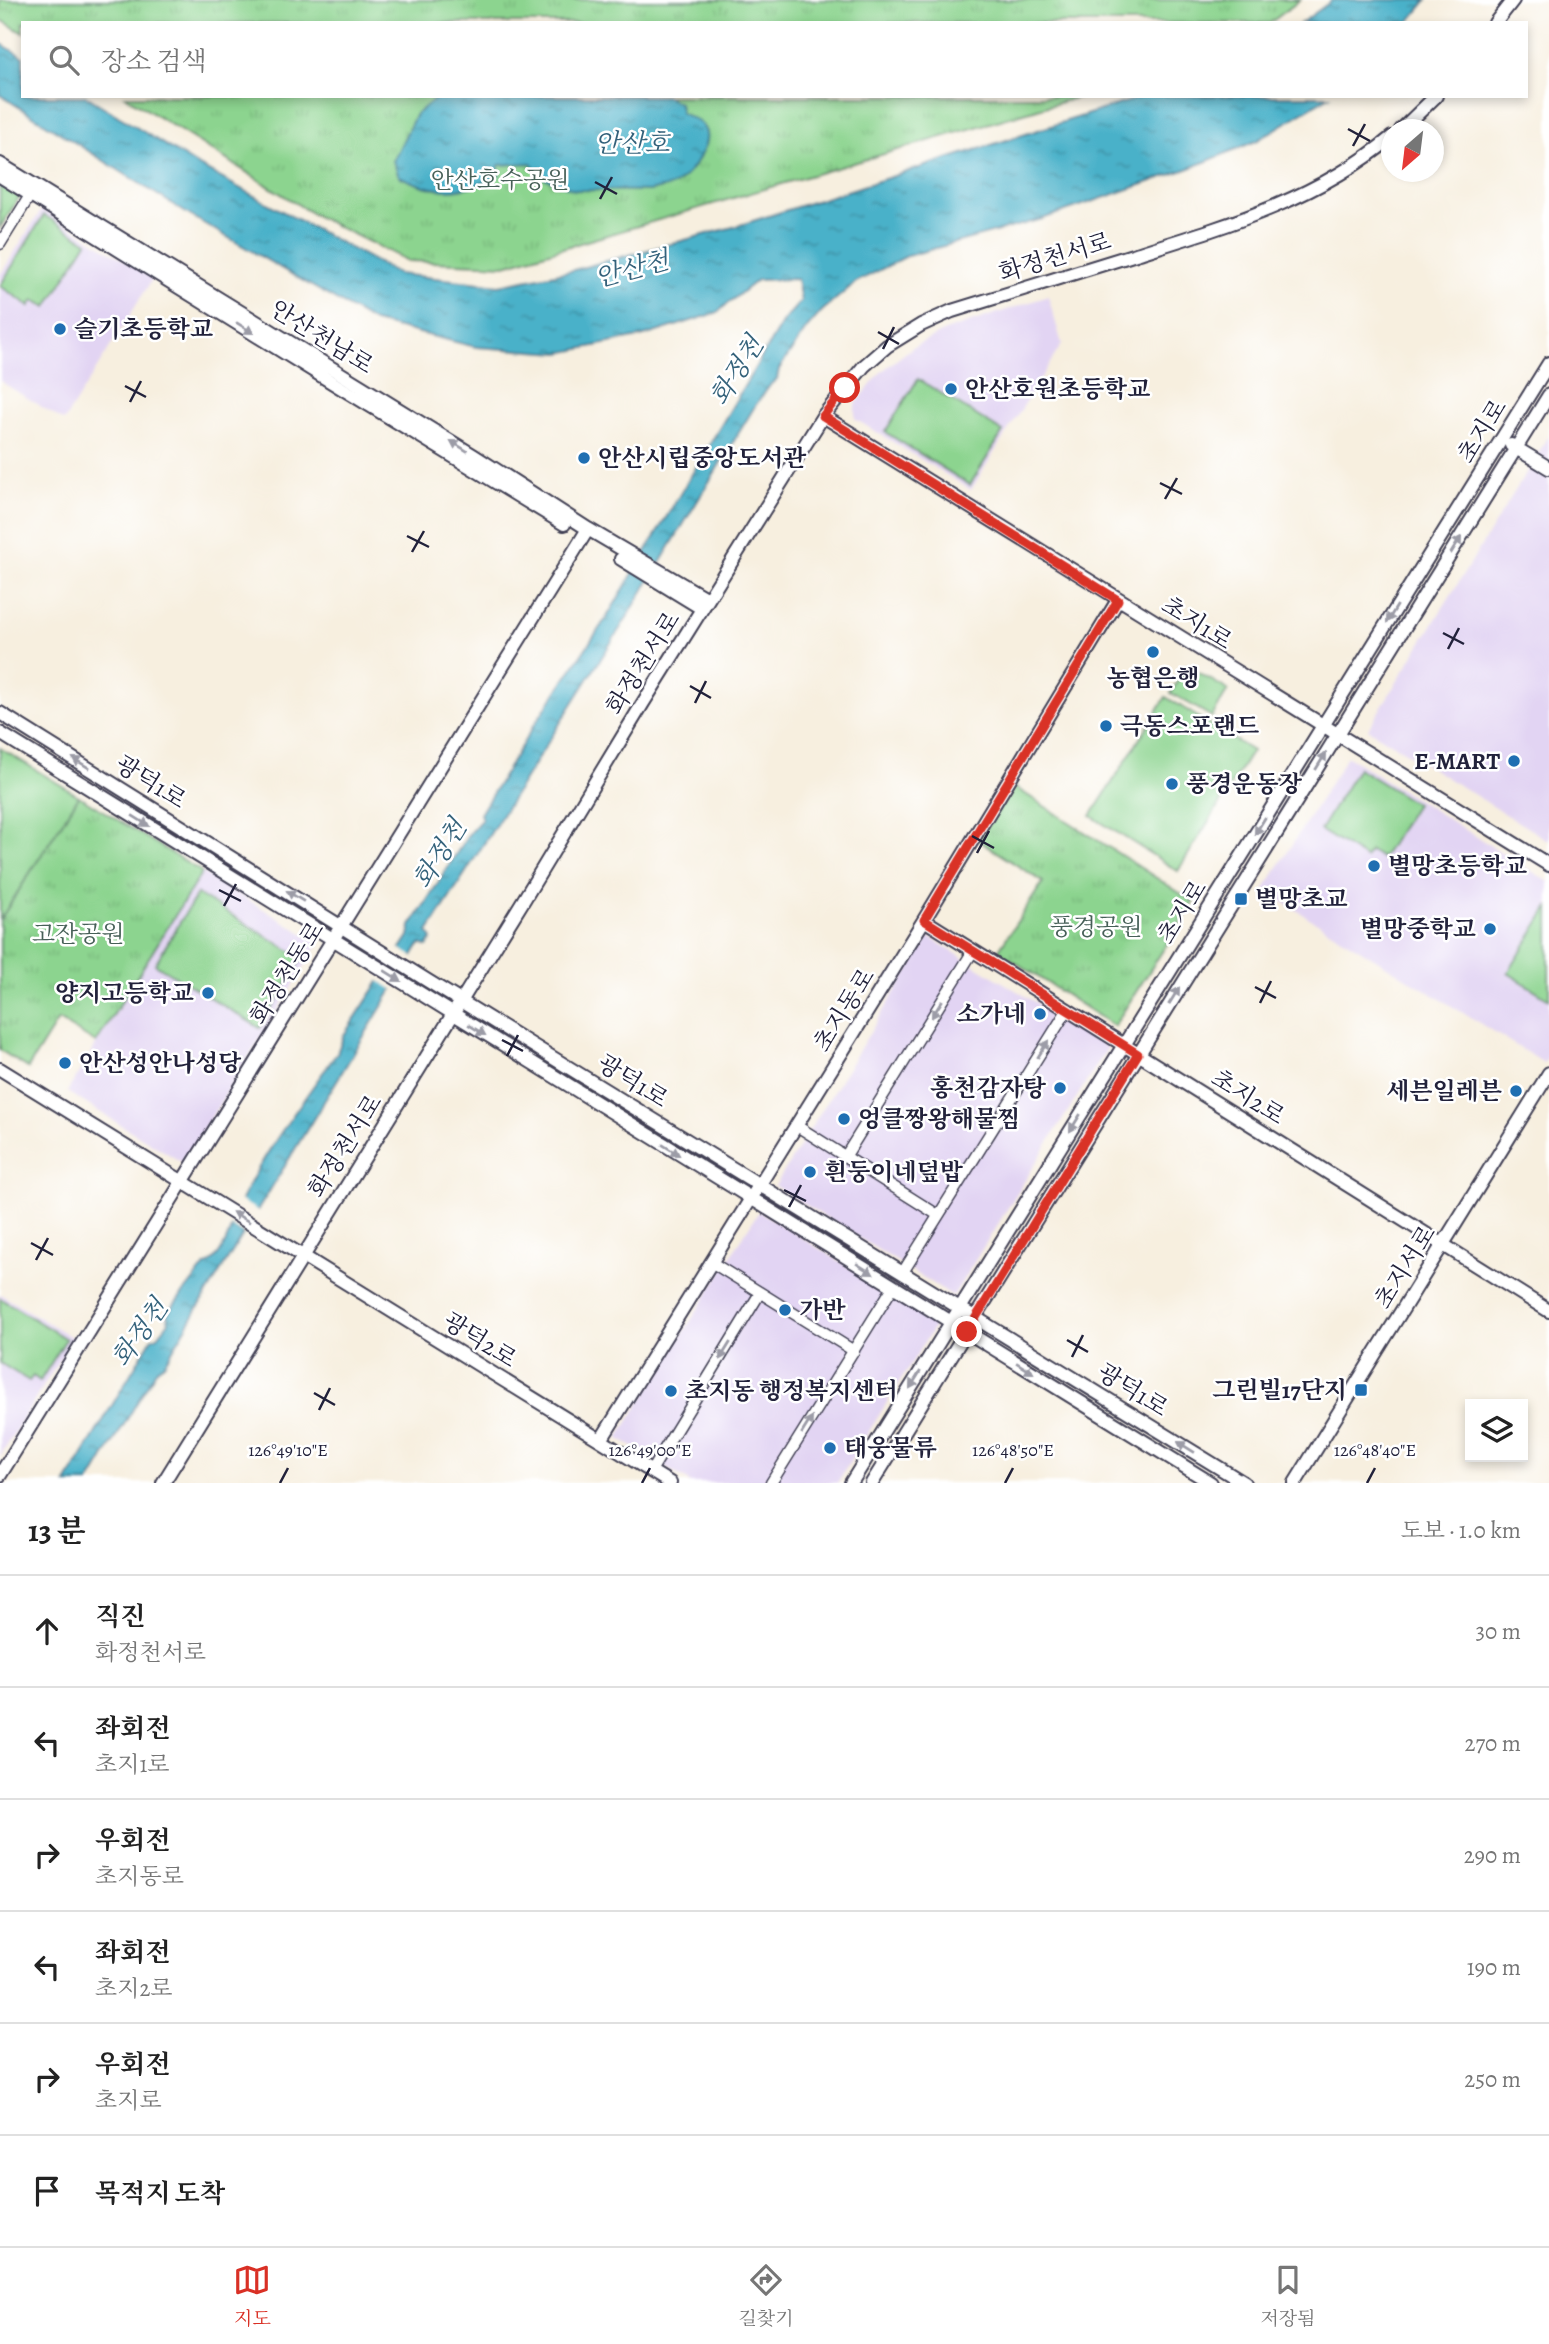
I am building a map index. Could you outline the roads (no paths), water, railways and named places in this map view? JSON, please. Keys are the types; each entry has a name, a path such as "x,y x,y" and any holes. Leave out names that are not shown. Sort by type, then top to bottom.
{"street":[{"path":"1497,21 1513,0"},
{"path":"1412,119 1434,98"},
{"name":"화정천서로","path":"163,1483 704,604 823,416 864,366 887,346 921,325 952,311 1255,215 1340,174 1381,144"},
{"name":"안산천남로","path":"0,164 33,190 473,455 586,532 704,604"},
{"name":"안산천남로","path":"0,176 33,190"},
{"path":"0,244 33,190"},
{"name":"초지로","path":"851,1483 1549,363"},
{"name":"초지로","path":"872,1483 1549,395"},
{"name":"초지1로","path":"823,416 1549,865"},
{"path":"1502,439 1549,468"},
{"name":"화정천동로","path":"0,1475 586,532"},
{"name":"초지동로","path":"601,1440 761,1185 1118,600"},
{"name":"광덕1로","path":"0,713 373,947 1244,1483"},
{"name":"광덕1로","path":"0,733 1211,1483"},
{"name":"초지2로","path":"924,920 1549,1311"},
{"path":"845,1157 973,951"},
{"path":"902,1272 1068,1009"},
{"path":"0,1069 182,1182"},
{"name":"초지서로","path":"1295,1483 1549,1073"},
{"path":"797,1126 939,1215"},
{"name":"광덕2로","path":"182,1182 269,1233 670,1483"},
{"path":"711,1262 854,1350"},
{"path":"771,1483 893,1287"},
{"path":"651,1471 761,1293"}],"water":[{"path":"1333,0 1427,0 1410,21 1304,21"},
{"name":"안산천","path":"0,43 21,56 21,98 89,98 197,165 398,274 499,285 570,271 737,226 1139,98 1326,98 1256,141 1190,168 1039,220 907,256 856,282 822,311 807,328 779,369 777,379 755,406 626,619 428,932 432,939 427,946 420,944 89,1483 66,1483 152,1338 158,1336 169,1322 167,1314 224,1246 242,1198 263,1160 337,1053 344,1035 409,936 411,926 470,832 482,819 480,814 536,722 607,617 783,321 801,301 797,279 757,280 716,313 644,336 560,353 476,347 374,322 191,216 0,95"},
{"name":"안산호","path":"436,98 670,98 679,103 681,113 702,125 706,142 699,159 681,180 650,191 575,190 542,177 531,163 499,165 499,175 473,186 438,189 399,176 393,161 416,114"}],"place":[{"name":"슬기초등학교","path":"60,329"},
{"name":"안산호원초등학교","path":"951,389"},
{"name":"안산시립중앙도서관","path":"584,458"},
{"name":"농협은행","path":"1153,652"},
{"name":"극동스포랜드","path":"1106,726"},
{"name":"E-MART","path":"1514,761"},
{"name":"풍경운동장","path":"1172,784"},
{"name":"별망초등학교","path":"1374,866"},
{"name":"별망초교","path":"1241,899"},
{"name":"별망중학교","path":"1490,929"},
{"name":"양지고등학교","path":"208,993"},
{"name":"소가네","path":"1040,1014"},
{"name":"안산성안나성당","path":"65,1063"},
{"name":"홍천감자탕","path":"1060,1088"},
{"name":"세븐일레븐","path":"1516,1091"},
{"name":"엉클짱왕해물찜","path":"844,1119"},
{"name":"흰둥이네덮밥","path":"810,1172"},
{"name":"가반","path":"785,1310"},
{"name":"그린빌17단지","path":"1361,1390"},
{"name":"초지동 행정복지센터","path":"671,1391"},
{"name":"태웅물류","path":"830,1448"}],"park label":[{"name":"안산호수공원","path":"500,180"},
{"name":"풍경공원","path":"1096,927"},
{"name":"고잔공원","path":"78,934"}],"water label":[{"name":"화정천","path":"737,371"},
{"name":"화정천","path":"440,854"},
{"name":"화정천","path":"140,1333"}]}
